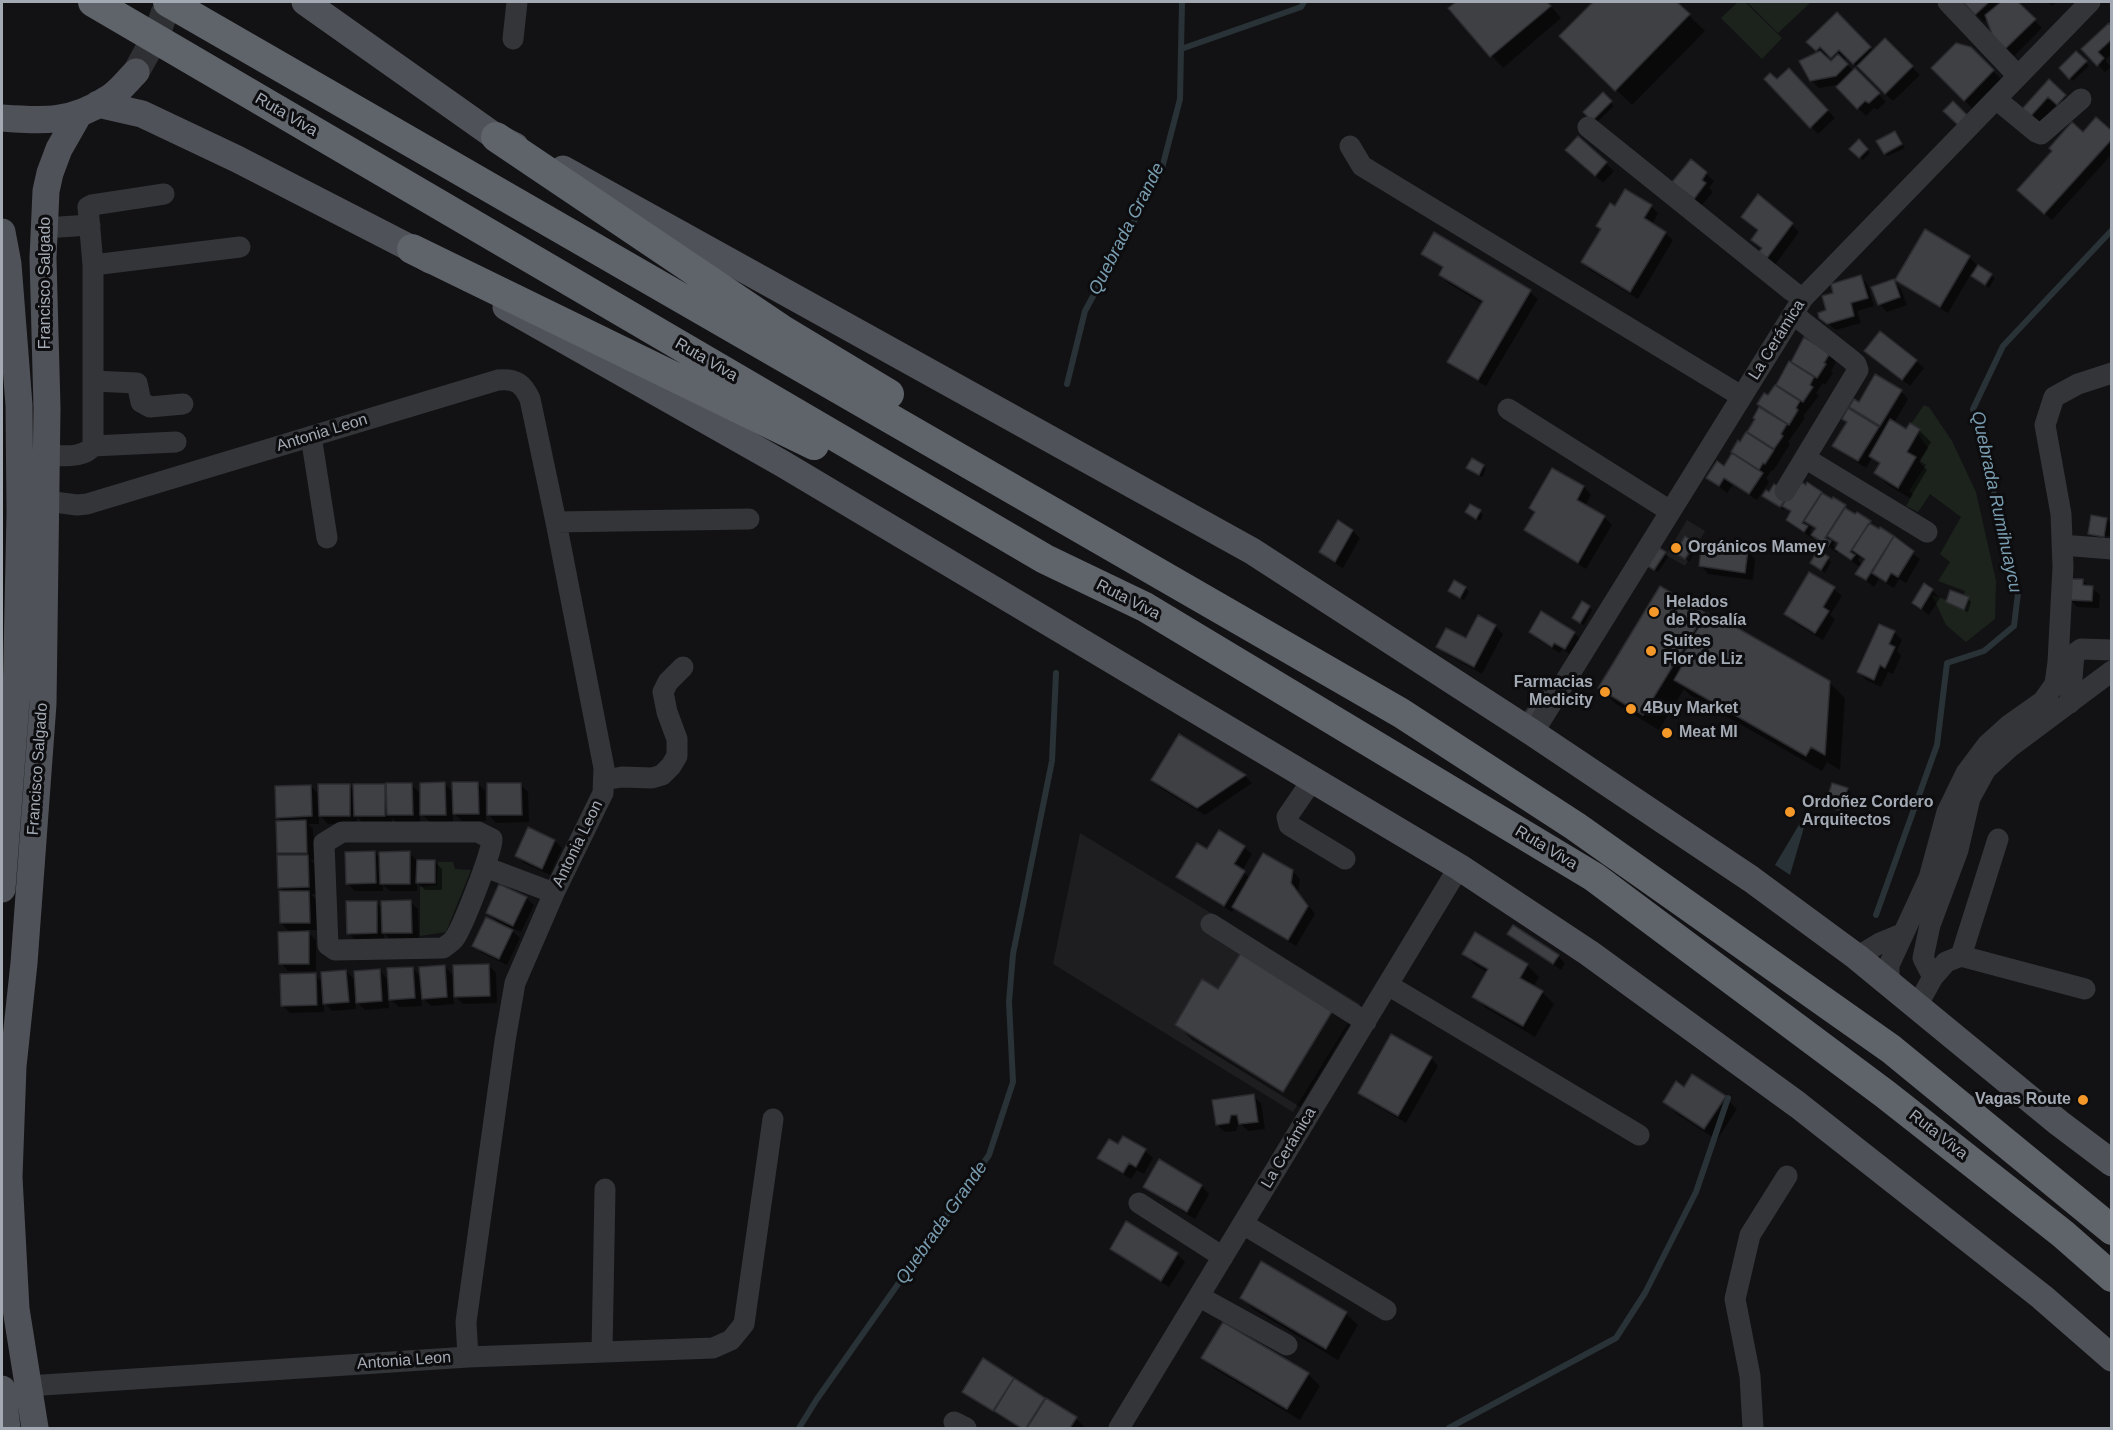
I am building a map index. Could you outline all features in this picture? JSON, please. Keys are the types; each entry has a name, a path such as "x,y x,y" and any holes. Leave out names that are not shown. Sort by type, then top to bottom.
{"highway":[{"name":"Ruta Viva","path":"93,2 1044,559 1145,608 1594,877 1885,1094 2063,1234 2112,1277"},
{"name":"Ruta Viva","path":"168,2 1401,713 1575,826 1891,1049 2112,1230"},
{"path":"496,137 781,329 952,433 1048,510"},
{"path":"412,249 1044,559"}],"main road":[{"path":"305,2 496,137 575,174 1252,551 1533,733 1569,748 1752,870 2059,1123 2112,1163"},
{"path":"2,118 58,120 89,109 110,98 136,72"},
{"path":"89,109 142,114 237,159 412,249 533,324 793,470 1459,867 1589,953 1798,1105 2042,1297 2112,1358"},
{"name":"Francisco Salgado","path":"35,1428 16,1309 9,1177 13,1066 24,963 43,704 47,456 44,258 46,191 59,149 89,109"},
{"name":"Francisco Salgado","path":"2,232 8,264 19,405 20,513 16,701 2,889"},
{"path":"2,1389 7,1428"}],"street":[{"path":"513,39 517,2"},
{"path":"1948,2 2018,76"},
{"name":"La Cerámica","path":"1533,733 1798,306 2090,2"},
{"path":"1996,99 2041,134 2081,99"},
{"path":"1588,126 1792,291 1798,306 1856,364 1858,370 1785,491"},
{"path":"1350,146 1362,166 1741,396"},
{"path":"47,456 82,455 93,446 93,265 88,207 164,195"},
{"path":"45,228 90,225"},
{"path":"93,265 240,247"},
{"path":"1889,983 1889,965 1929,878 1947,812 1966,773 1987,745 2009,724 2043,701 2055,684 2058,662 2061,514 2045,425 2054,397 2078,384 2112,373"},
{"name":"Antonia Leon","path":"28,1386 468,1357 466,1322 515,983 554,893 603,793 604,780 604,768 530,399 518,382 508,379 498,380 87,504 46,501"},
{"path":"93,381 137,383 141,402 150,407 183,404"},
{"path":"1508,409 1670,511"},
{"path":"311,436 327,538"},
{"path":"93,446 176,442"},
{"path":"1805,458 1927,532"},
{"path":"556,522 749,519"},
{"path":"2062,545 2112,549"},
{"path":"2070,703 2074,654 2081,649 2112,650"},
{"path":"604,780 622,777 652,778 662,775 671,766 676,756 677,739 667,712 663,692 668,682 683,667"},
{"path":"1933,977 1923,958 1930,925 1958,850 1970,798 1986,769 2010,747 2112,671"},
{"path":"1313,779 1287,817 1287,821 1289,825 1345,859"},
{"path":"342,832 478,832 492,839 493,844 485,867 454,940 443,948 335,950 328,945 324,843 333,836 342,832"},
{"path":"1961,956 1998,839"},
{"path":"485,867 554,893"},
{"name":"La Cerámica","path":"1119,1428 1459,867"},
{"path":"1211,924 1366,1022"},
{"path":"1857,957 1880,943 1902,934"},
{"path":"1917,1005 1933,977 1946,962 1961,956 2085,989"},
{"path":"1388,985 1639,1135"},
{"path":"468,1357 712,1348 731,1340 744,1324 773,1119"},
{"path":"1753,1428 1750,1376 1735,1299 1750,1235 1787,1176"},
{"path":"602,1352 605,1189"},
{"path":"1139,1203 1223,1257"},
{"path":"1243,1224 1386,1310"},
{"path":"1200,1297 1287,1345"}],"shaded area":[{"path":"1738,2 1745,2 1782,38 1762,59 1721,18"},
{"path":"1747,2 1811,2 1778,33"},
{"path":"1924,405 1929,407 1952,441 1976,492 1996,581 1995,619 1966,642 1946,625 1932,595 1961,605 1965,591 1938,581 1950,562 1940,554 1961,517 1930,494 1918,512 1906,506 1913,494 1909,491 1926,465 1920,461 1928,448 1911,424"},
{"path":"1687,520 1705,531 1685,566 1666,555"},
{"path":"1800,823 1805,824 1790,875 1775,865"},
{"path":"1080,833 1360,1004 1293,1112 1053,964"},
{"path":"438,862 453,862 455,869 471,870 446,932 420,936 420,887 437,885"}],"building":[{"path":"1456,2 1547,2 1551,6 1490,57 1448,8"},
{"path":"1593,2 1677,2 1690,14 1615,91 1559,36"},
{"path":"1963,2 1989,2 1975,15"},
{"path":"2001,2 2018,2 2036,19 2005,49 1993,37 1985,15"},
{"path":"1837,12 1871,47 1853,64 1839,50 1831,58 1820,47 1816,51 1806,42"},
{"path":"2109,23 2112,26 2112,39 2098,52 2104,58 2097,66 2081,49"},
{"path":"1885,38 1913,66 1885,94 1857,66"},
{"path":"1956,43 1971,47 1994,70 1964,101 1931,68"},
{"path":"1820,51 1831,61 1838,54 1848,64 1836,76 1810,81 1799,61"},
{"path":"2076,51 2087,61 2069,79 2059,68"},
{"path":"1789,68 1828,110 1810,128 1764,79 1770,73 1777,79"},
{"path":"1855,68 1880,93 1869,103 1865,101 1857,109 1836,87"},
{"path":"2049,79 2066,95 2057,105 2048,97 2030,117 2022,109"},
{"path":"1603,92 1612,101 1592,121 1583,112"},
{"path":"1953,101 1968,116 1959,126 1943,111"},
{"path":"2096,117 2112,131 2112,139 2044,214 2017,190 2052,151 2049,148 2072,122 2083,132"},
{"path":"1895,131 1902,144 1884,154 1876,141"},
{"path":"1578,136 1607,162 1595,176 1565,150"},
{"path":"1859,139 1868,149 1859,158 1849,149"},
{"path":"1691,159 1707,172 1702,180 1706,183 1694,199 1672,182"},
{"path":"1625,189 1652,205 1644,218 1666,232 1630,292 1581,262 1601,229 1596,226 1610,203 1615,206"},
{"path":"1758,194 1793,223 1767,258 1759,252 1762,248 1751,240 1758,230 1741,217"},
{"path":"1925,229 1970,256 1940,307 1895,280"},
{"path":"1434,232 1531,290 1478,380 1447,362 1483,301 1439,275 1443,267 1421,254"},
{"path":"1978,265 1992,274 1985,285 1971,276"},
{"path":"1861,275 1868,298 1851,303 1854,316 1827,324 1819,318 1818,313 1826,310 1822,296 1833,293 1831,284"},
{"path":"1894,279 1900,297 1878,305 1871,287"},
{"path":"1880,331 1917,360 1902,380 1864,351"},
{"path":"1804,337 1830,353 1817,378 1791,362"},
{"path":"1789,361 1814,377 1810,385 1813,387 1803,402 1776,385"},
{"path":"1875,374 1902,390 1880,426 1849,407 1854,399 1859,402"},
{"path":"1775,385 1800,401 1796,408 1798,410 1789,425 1757,404 1764,393 1768,395"},
{"path":"1759,407 1787,424 1781,434 1783,436 1774,449 1747,432"},
{"path":"1848,408 1879,427 1858,461 1832,446 1847,422 1842,419"},
{"path":"1890,419 1906,429 1910,423 1920,429 1907,452 1916,457 1898,488 1874,473 1880,463 1869,456"},
{"path":"1746,432 1774,450 1759,470 1731,452"},
{"path":"1732,453 1763,473 1749,494 1724,478 1719,486 1706,478 1717,461 1724,466"},
{"path":"1472,458 1484,465 1479,475 1466,468"},
{"path":"1552,468 1584,486 1577,500 1605,516 1578,563 1524,530 1535,512 1529,508"},
{"path":"1798,480 1806,485 1807,482 1822,492 1802,523 1808,526 1804,532 1786,520 1791,511 1782,506"},
{"path":"1774,484 1789,494 1780,507 1762,496 1766,490 1769,492"},
{"path":"1822,493 1846,505 1825,538 1831,541 1828,546 1811,535 1816,528 1804,521"},
{"path":"1470,504 1481,510 1476,519 1465,512"},
{"path":"1845,508 1871,521 1850,552 1855,555 1851,560 1835,549 1838,543 1827,536"},
{"path":"2091,515 2107,518 2104,537 2088,534"},
{"path":"1338,520 1353,530 1335,562 1319,552"},
{"path":"1869,523 1894,536 1866,580 1855,574 1865,559 1852,550"},
{"path":"1685,536 1695,543 1685,559 1675,553"},
{"path":"1894,536 1914,551 1898,577 1891,573 1886,582 1872,573"},
{"path":"1720,540 1742,542 1741,549 1748,550 1745,573 1699,566 1701,549 1718,551"},
{"path":"1658,547 1666,552 1654,570 1646,565"},
{"path":"1818,550 1829,557 1821,570 1810,563"},
{"path":"1809,572 1835,587 1823,607 1829,611 1815,633 1784,614"},
{"path":"2069,579 2083,579 2083,585 2093,586 2092,601 2068,600"},
{"path":"1454,580 1466,587 1460,598 1448,591"},
{"path":"1924,583 1933,589 1921,609 1912,603"},
{"name":"Suites Flor de Liz","path":"1660,586 1705,613 1643,715 1598,688"},
{"path":"1950,590 1969,597 1964,610 1946,602"},
{"path":"1582,601 1590,606 1580,623 1572,618"},
{"path":"1541,611 1575,632 1565,649 1554,643 1552,647 1529,632"},
{"path":"1707,613 1720,621 1720,618 1830,681 1825,755 1811,747 1806,756 1674,680 1687,657 1683,655"},
{"path":"1478,615 1496,625 1474,667 1436,647 1446,628 1466,638"},
{"path":"1879,624 1895,631 1889,644 1895,647 1885,668 1880,665 1874,680 1857,672"},
{"path":"1541,689 1554,697 1537,723 1524,714"},
{"path":"1179,734 1246,775 1197,808 1151,780"},
{"path":"445,782 446,815 420,815 420,783"},
{"path":"452,782 478,782 479,814 453,814"},
{"path":"386,783 412,783 413,815 387,815"},
{"path":"487,783 521,783 522,815 487,815"},
{"path":"1832,783 1848,788 1840,811 1825,806"},
{"path":"318,784 350,784 350,816 319,816"},
{"path":"353,784 385,784 385,816 354,816"},
{"path":"311,785 312,816 276,818 275,786"},
{"path":"306,820 307,853 277,853 276,821"},
{"path":"528,827 555,840 542,869 515,856"},
{"path":"1219,830 1245,846 1234,864 1245,871 1224,906 1176,877 1197,843 1207,849"},
{"path":"375,851 376,883 346,884 345,852"},
{"path":"410,851 410,884 380,884 379,852"},
{"path":"1263,853 1293,870 1291,883 1308,906 1288,940 1232,907"},
{"path":"277,855 308,855 309,887 278,888"},
{"path":"417,860 435,860 435,883 416,883"},
{"path":"499,884 527,897 513,926 486,913"},
{"path":"279,891 309,891 310,923 280,923"},
{"path":"411,900 412,933 382,933 381,901"},
{"path":"346,901 377,901 377,933 347,934"},
{"path":"486,917 513,930 499,959 472,946"},
{"path":"1513,925 1559,955 1553,964 1507,934"},
{"path":"309,931 309,964 279,964 278,932"},
{"path":"1475,932 1528,964 1520,978 1543,991 1523,1026 1472,997 1488,969 1462,954"},
{"path":"1244,948 1336,1005 1283,1092 1175,1025 1202,979 1218,989"},
{"path":"489,964 490,996 454,997 453,965"},
{"path":"445,965 447,997 422,999 419,967"},
{"path":"413,967 415,998 389,1000 387,968"},
{"path":"380,969 382,1001 356,1003 354,971"},
{"path":"346,970 349,1002 323,1004 321,972"},
{"path":"316,973 317,1005 281,1006 280,974"},
{"path":"1391,1034 1432,1057 1398,1116 1358,1093"},
{"path":"1692,1074 1726,1096 1704,1129 1663,1102 1676,1081 1684,1087"},
{"path":"1254,1094 1258,1122 1239,1124 1237,1115 1231,1115 1229,1123 1216,1125 1212,1100"},
{"path":"1123,1136 1146,1149 1136,1167 1129,1163 1123,1173 1097,1158 1109,1139 1118,1144"},
{"path":"1159,1159 1202,1185 1187,1212 1143,1187"},
{"path":"1126,1221 1178,1253 1161,1281 1110,1249"},
{"path":"1261,1261 1347,1312 1326,1349 1240,1298"},
{"path":"1223,1322 1309,1373 1287,1409 1201,1358"},
{"path":"983,1358 1014,1378 993,1411 962,1392"},
{"path":"1014,1378 1045,1398 1026,1428 1021,1428 994,1411"},
{"path":"1046,1398 1077,1417 1070,1428 1027,1428"}],"waterway":[{"name":"Quebrada Grande","path":"1067,384 1085,311 1161,172 1180,99 1182,2"},
{"path":"1181,49 1301,7 1304,2"},
{"name":"Quebrada Rumihuaycu","path":"1876,915 1937,745 1947,663 1984,651 2014,626 2018,593 1973,409 2003,346 2112,230"},
{"name":"Quebrada Grande","path":"799,1428 989,1155 1013,1082 1009,1002 1013,954 1052,761 1056,673"},
{"name":"Quebrada Rumihuaycu","path":"1449,1428 1616,1338 1645,1293 1696,1192 1728,1098"}],"tunnel":[{"path":"136,72 157,34 168,2"}],"place":[{"name":"Orgánicos Mamey","path":"1676,548"},
{"name":"Helados de Rosalía","path":"1654,612"},
{"name":"Suites Flor de Liz","path":"1651,651"},
{"name":"Farmacias Medicity","path":"1605,692"},
{"name":"4Buy Market","path":"1631,709"},
{"name":"Meat MI","path":"1667,733"},
{"name":"Ordoñez Cordero Arquitectos","path":"1790,812"},
{"name":"Vagas Route","path":"2083,1100"}]}
